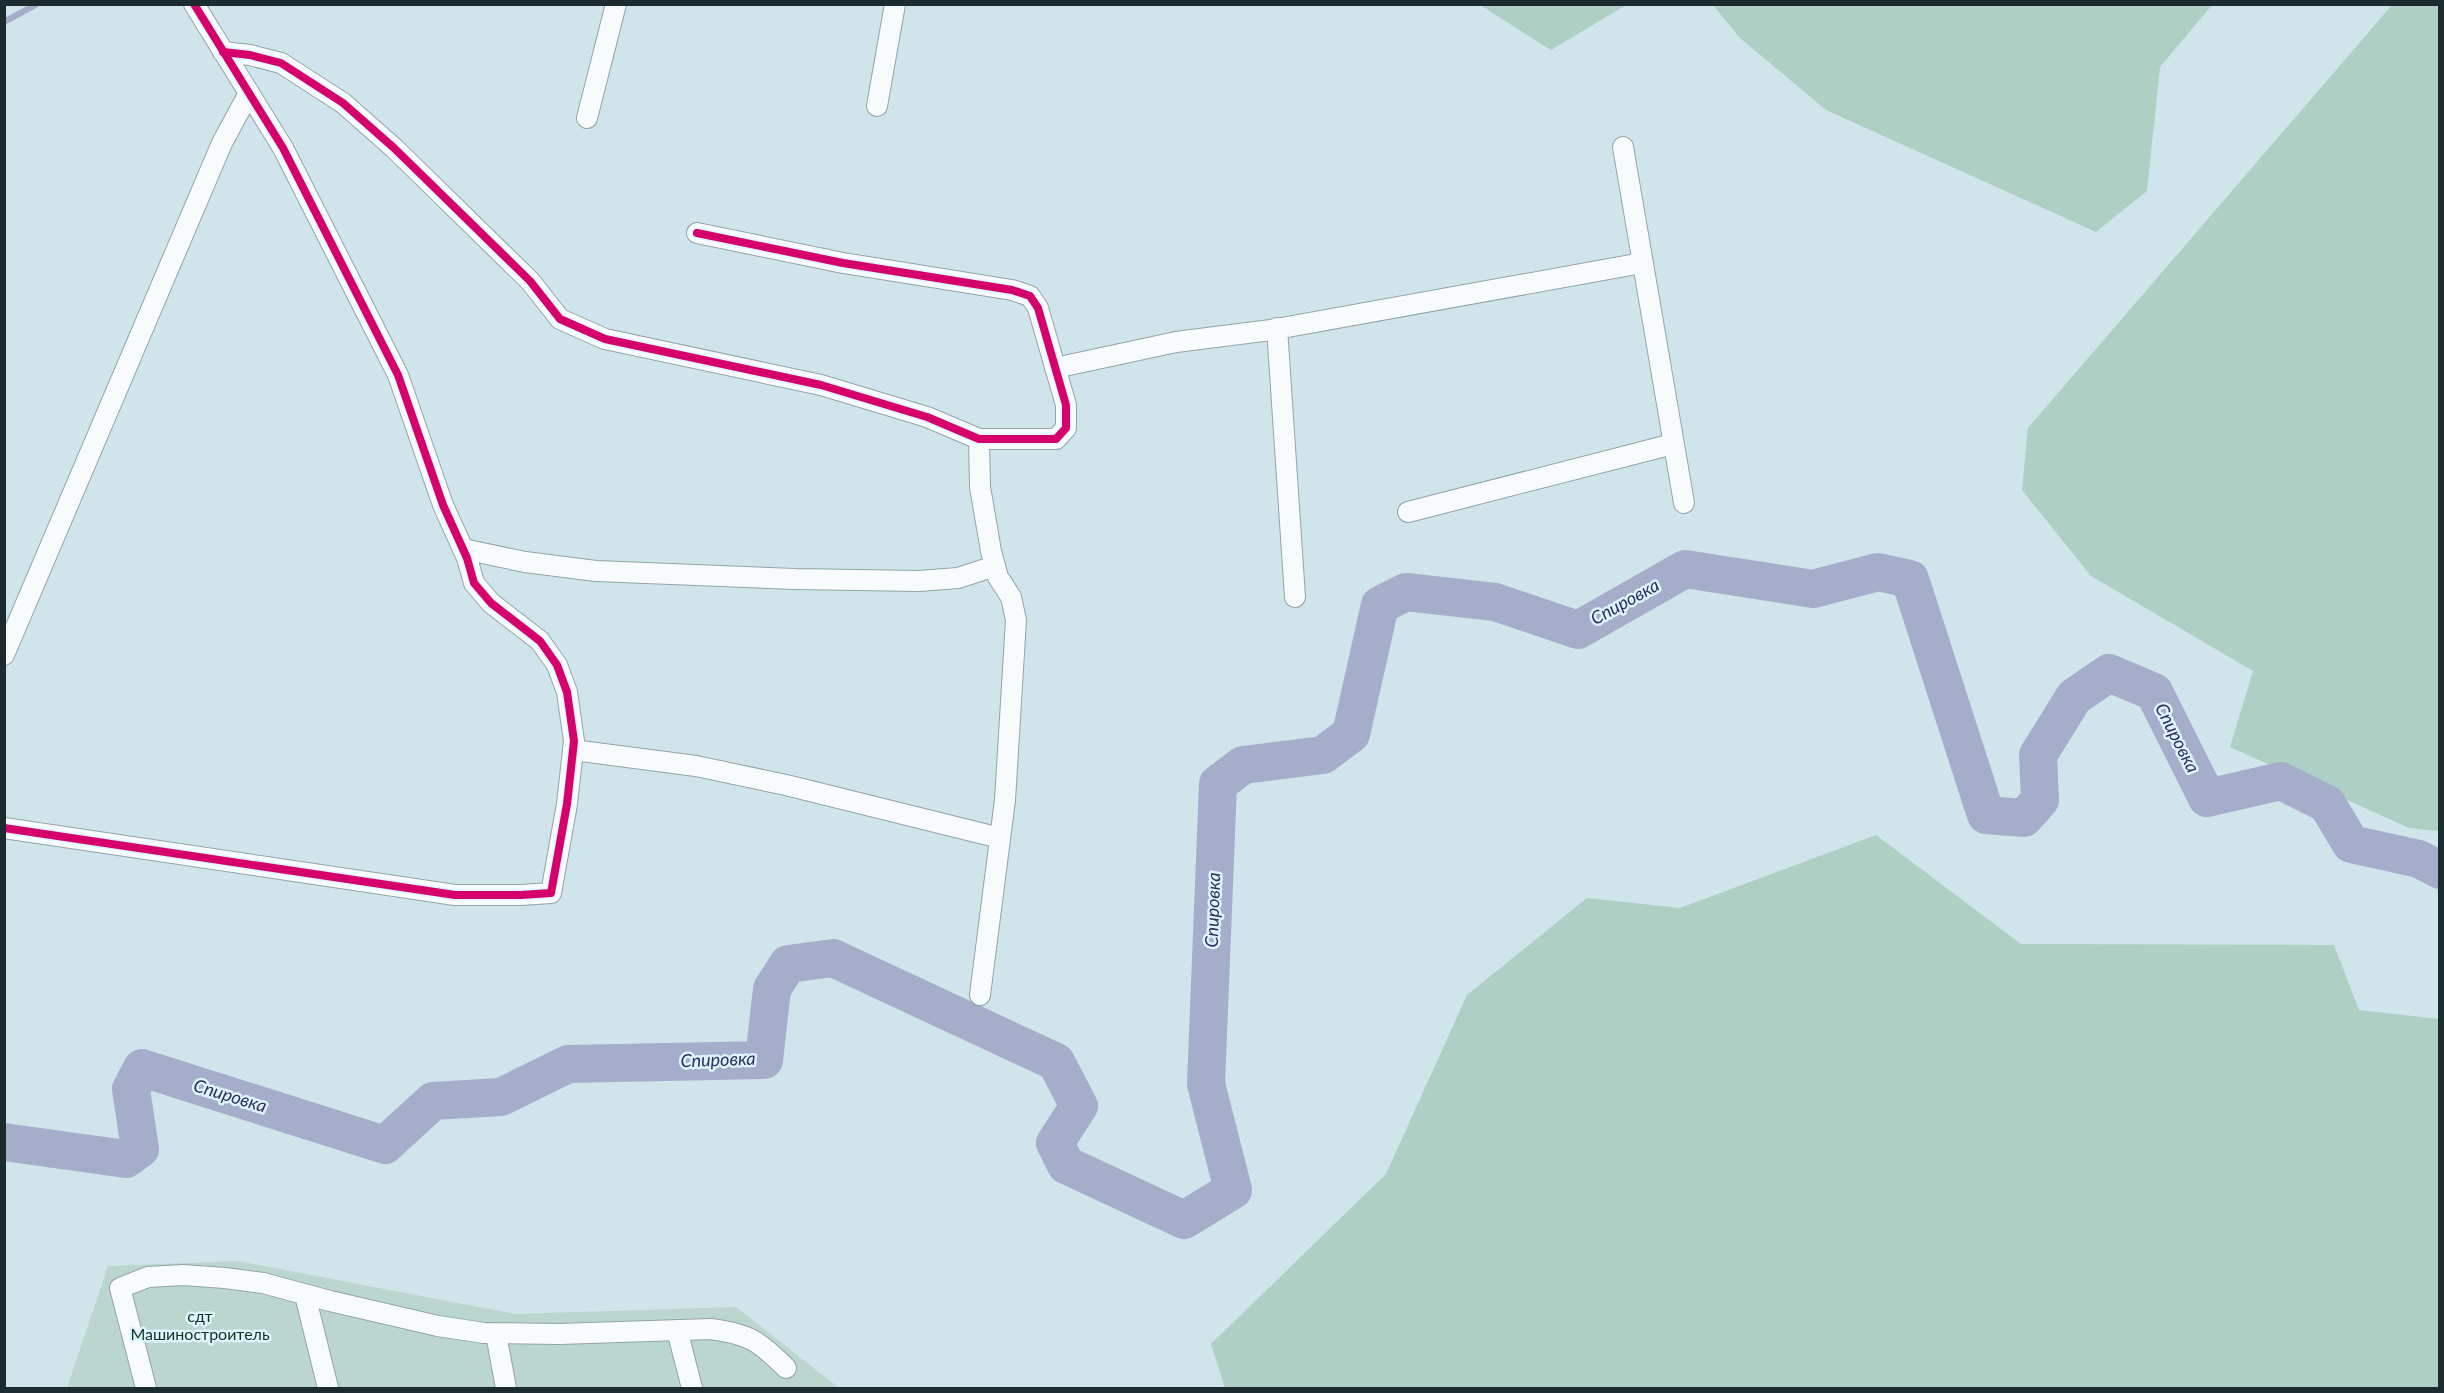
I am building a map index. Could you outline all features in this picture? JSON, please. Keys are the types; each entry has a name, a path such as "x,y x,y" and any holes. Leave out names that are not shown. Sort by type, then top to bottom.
{"street":[{"path":"4,828 455,895 521,895 551,892 567,804 574,741 567,692 557,664 540,641 491,603 474,583 463,549 443,505 398,375 284,148 194,4"},
{"path":"587,118 616,4"},
{"path":"877,106 895,4"},
{"path":"223,52 249,55 281,63 344,103 394,148 530,281 560,319 604,339 821,385 927,417 979,439 1056,439 1066,428 1066,405 1038,308 1030,296 1012,290 843,263 697,233"},
{"path":"4,656 222,143 249,93"},
{"path":"1623,147 1684,503"},
{"path":"1055,368 1176,342 1277,328 1642,262"},
{"path":"1277,328 1295,597"},
{"path":"979,439 980,487 995,566 998,577 1011,597 1016,620 1000,838 980,995"},
{"path":"1408,512 1673,444"},
{"path":"463,549 525,562 596,571 657,575 919,581 958,578 995,566"},
{"path":"573,750 696,766 798,788 1000,838"},
{"path":"146,1389 120,1288 148,1276 183,1275 263,1283 438,1326 496,1334 559,1335 711,1329 744,1335 768,1350 786,1368"},
{"path":"305,1295 328,1389"},
{"path":"677,1330 692,1389"},
{"path":"496,1334 506,1389"}],"green space":[{"path":"1480,5 1626,5 1551,50"},
{"path":"1713,5 2212,5 2160,67 2147,191 2096,232 1826,110 1740,38"},
{"path":"2392,5 2439,5 2439,831 2409,828 2230,747 2253,671 2091,576 2022,490 2028,428"},
{"path":"1876,835 2021,944 2334,945 2359,1010 2439,1019 2439,1388 1225,1388 1211,1344 1386,1174 1467,995 1587,898 1680,908"},
{"name":"сдт Машиностроитель","path":"238,1261 515,1314 736,1307 839,1388 67,1388 108,1266"}],"waterway":[{"path":"4,22 37,4"},
{"name":"Спировка","path":"4,1142 126,1159 140,1149 131,1089 142,1068 385,1145 433,1101 501,1097 568,1064 764,1060 772,989 788,964 833,958 1056,1062 1079,1106 1055,1143 1066,1165 1184,1220 1233,1190 1206,1084 1218,784 1243,765 1323,755 1351,734 1380,605 1406,592 1495,602 1578,630 1685,569 1813,589 1878,572 1910,579 1986,815 2024,818 2040,800 2038,755 2074,697 2109,673 2154,692 2207,798 2281,781 2327,804 2351,844 2419,859 2440,870"}],"cycle path":[{"path":"4,828 455,895 551,893 567,804 574,741 567,692 557,665 540,641 491,603 474,583 467,558 443,505 398,375 283,148 194,4"},
{"path":"223,52 250,55 281,63 343,103 394,148 530,281 560,319 605,339 821,385 927,417 979,439 1056,439 1066,428 1066,405 1038,308 1030,296 1012,290 843,263 697,233"}]}
